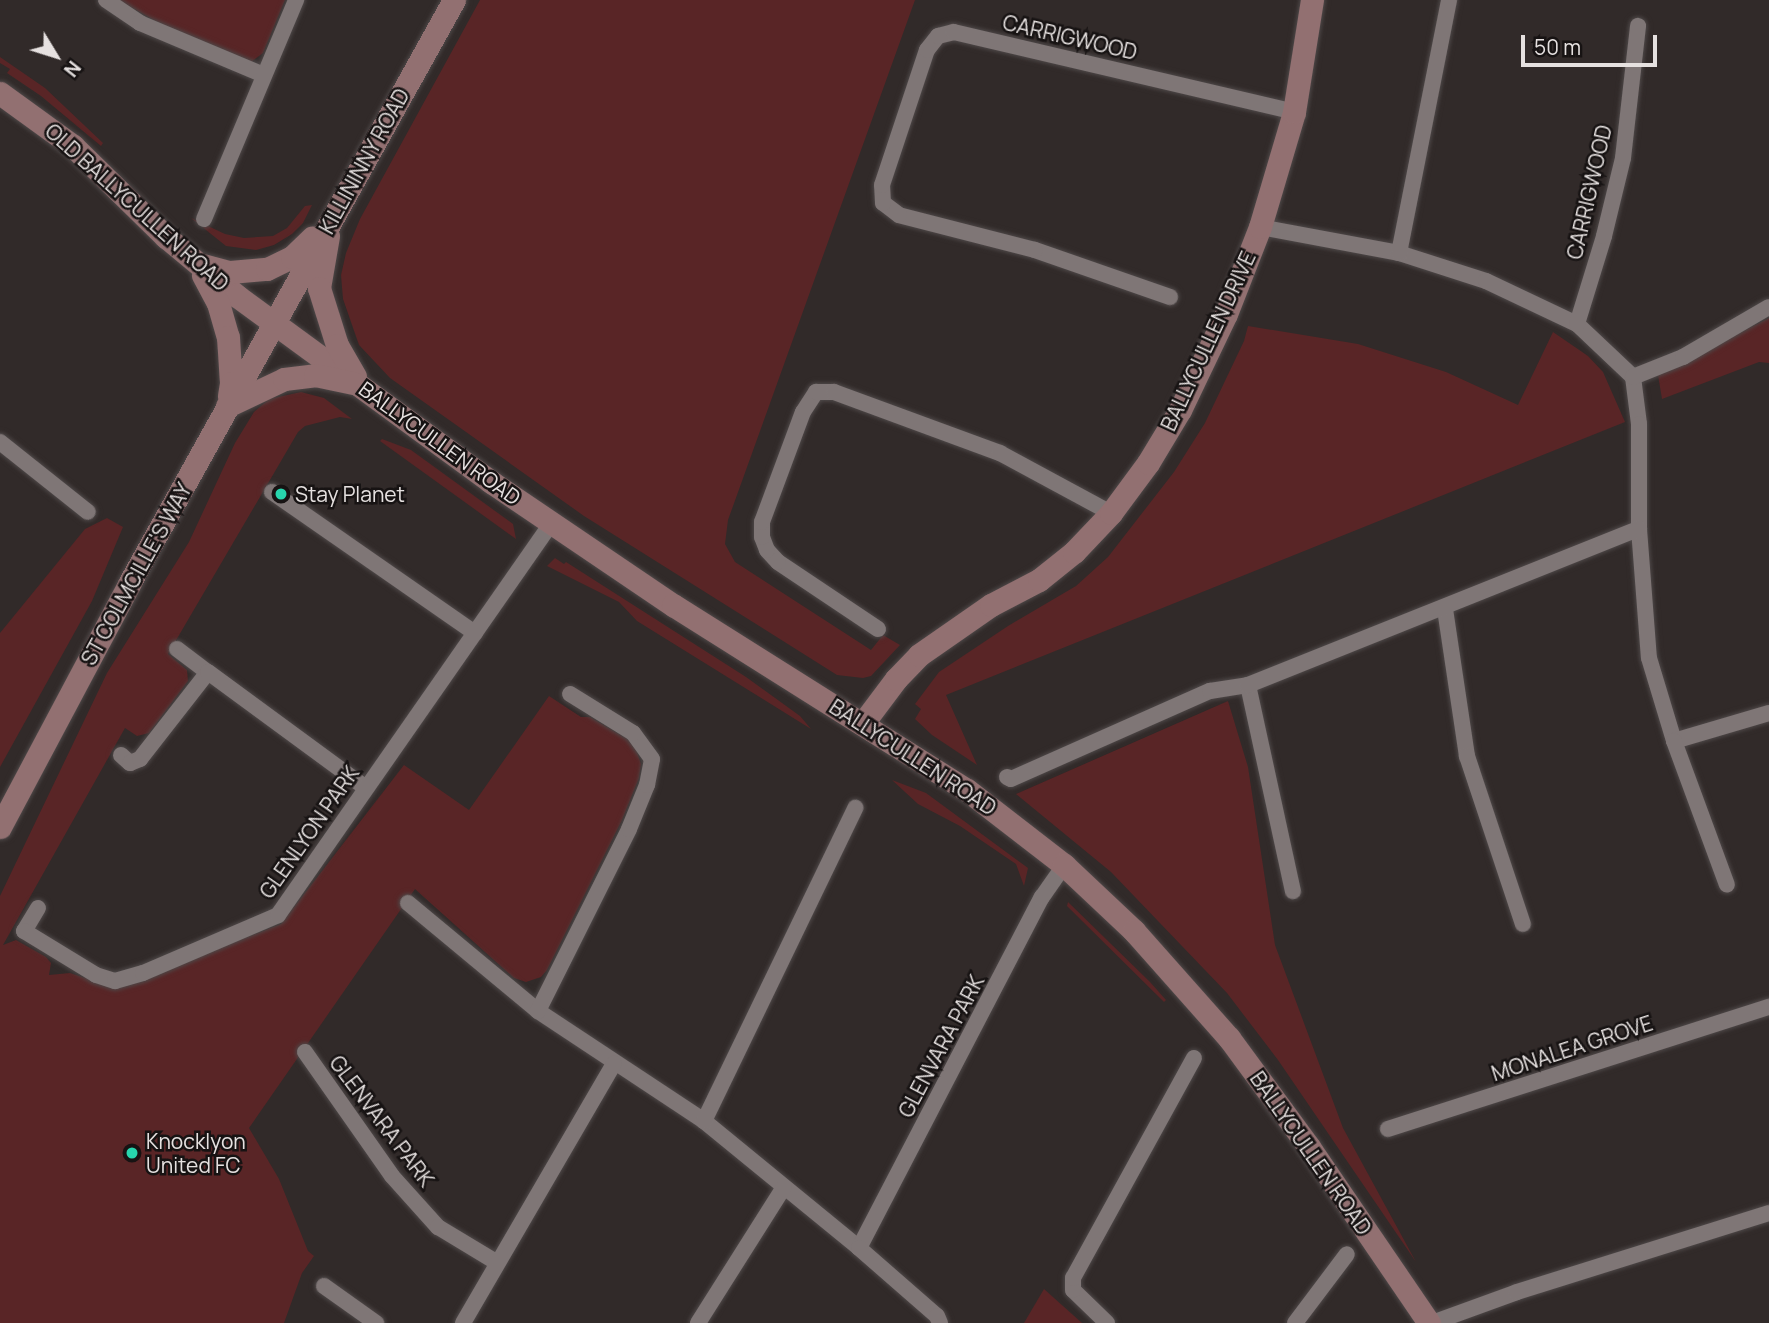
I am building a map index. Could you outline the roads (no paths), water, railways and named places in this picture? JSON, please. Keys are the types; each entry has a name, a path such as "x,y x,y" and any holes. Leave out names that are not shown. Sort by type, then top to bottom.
{"street":[{"path":"106,0 164,34 264,75"},
{"path":"204,219 296,0"},
{"name":"KILLININNY ROAD","path":"273,321 454,0"},
{"name":"BALLYCULLEN DRIVE","path":"863,723 896,679 919,655 991,605 1039,580 1074,552 1111,513 1148,463 1181,410 1226,314 1260,228 1294,112 1312,0"},
{"path":"1399,253 1449,0"},
{"name":"CARRIGWOOD","path":"1577,324 1623,158 1638,26"},
{"name":"CARRIGWOOD","path":"1170,297 1035,250 899,215 883,203 882,185 928,51 938,36 954,32 1294,112"},
{"name":"OLD BALLYCULLEN ROAD","path":"0,93 73,146 197,263 273,321"},
{"path":"197,263 230,272 267,269 292,257 331,218"},
{"path":"331,218 319,288 337,345 360,384"},
{"path":"1260,228 1399,253 1486,281 1577,324 1633,377 1639,424 1639,529 1649,658 1674,741 1727,885"},
{"path":"197,263 218,303 229,337 232,383 227,406"},
{"path":"1633,377 1683,357 1769,307"},
{"name":"BALLYCULLEN ROAD","path":"273,321 551,524 987,804 1064,865 1134,931 1229,1038 1270,1092 1430,1323"},
{"name":"ST COLMCILLE'S WAY","path":"0,827 273,321"},
{"path":"227,406 284,379 315,375 360,384"},
{"path":"878,629 778,562 767,550 762,537 762,522 803,412 816,392 834,392 1000,453 1111,513"},
{"path":"0,442 88,512"},
{"path":"272,492 475,633"},
{"name":"GLENLYON PARK","path":"37,908 24,931 96,975 115,981 143,973 278,915 551,524"},
{"path":"1007,777 1011,779 1210,691 1248,685 1445,609 1639,529"},
{"path":"1445,609 1467,756 1523,925"},
{"path":"177,649 366,788"},
{"path":"121,755 130,763 140,759 208,672"},
{"path":"1248,685 1293,891"},
{"path":"538,1011 629,829 647,785 652,759 633,733 570,694"},
{"path":"1674,741 1769,713"},
{"path":"704,1121 855,808"},
{"name":"GLENVARA PARK","path":"859,1248 1042,897 1064,865"},
{"path":"408,903 538,1011 614,1064 704,1121 859,1248 937,1316 940,1323"},
{"name":"MONALEA GROVE","path":"1388,1129 1769,1007"},
{"name":"GLENVARA PARK","path":"305,1052 391,1176 438,1227 496,1262"},
{"path":"1107,1323 1073,1290 1073,1278 1194,1058"},
{"path":"463,1323 496,1262 614,1064"},
{"path":"698,1323 784,1187"},
{"path":"1430,1323 1517,1292 1769,1213"},
{"path":"1295,1323 1347,1254"},
{"path":"324,1286 376,1323"}],"place":[{"name":"Stay Planet","path":"281,494"},
{"name":"Knocklyon United FC","path":"132,1153"}]}
